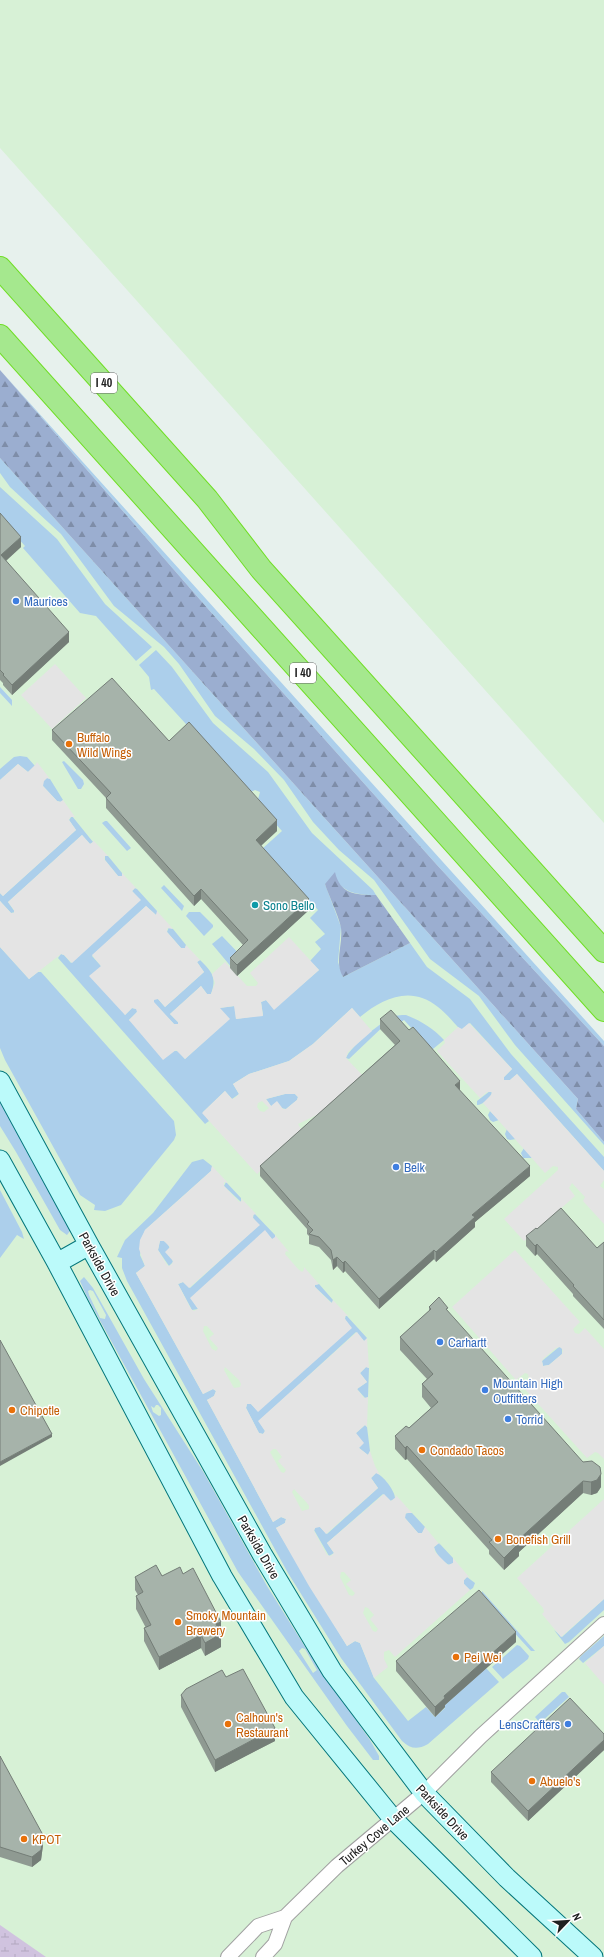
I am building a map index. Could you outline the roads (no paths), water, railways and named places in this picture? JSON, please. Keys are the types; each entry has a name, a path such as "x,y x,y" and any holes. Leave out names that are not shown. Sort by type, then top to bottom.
{"highway":[{"name":"I 40","path":"0,268 207,498 266,575 604,951"},
{"name":"I 40","path":"0,336 604,1010"}],"street":[{"name":"Parkside Drive","path":"0,1081 89,1245 262,1554 332,1670 424,1793 507,1878 593,1957"},
{"path":"0,1160 57,1263 222,1576 294,1697 394,1820 532,1957"},
{"path":"57,1263 89,1245"},
{"name":"Turkey Cove Lane","path":"228,1957 258,1926 285,1917 338,1866 424,1793 480,1736 604,1624"},
{"name":"Turkey Cove Lane","path":"263,1957 275,1944 285,1917"}],"place":[{"name":"Maurices","path":"16,601"},
{"name":"Buffalo Wild Wings","path":"69,744"},
{"name":"Sono Bello","path":"255,905"},
{"name":"Belk","path":"396,1167"},
{"name":"Carhartt","path":"440,1342"},
{"name":"Mountain High Outfitters","path":"485,1390"},
{"name":"Chipotle","path":"12,1410"},
{"name":"Torrid","path":"508,1419"},
{"name":"Condado Tacos","path":"422,1450"},
{"name":"Bonefish Grill","path":"498,1539"},
{"name":"Smoky Mountain Brewery","path":"178,1622"},
{"name":"Pei Wei","path":"456,1657"},
{"name":"Calhoun's Restaurant","path":"228,1724"},
{"name":"LensCrafters","path":"568,1724"},
{"name":"Abuelo's","path":"532,1781"},
{"name":"KPOT","path":"24,1839"}]}
